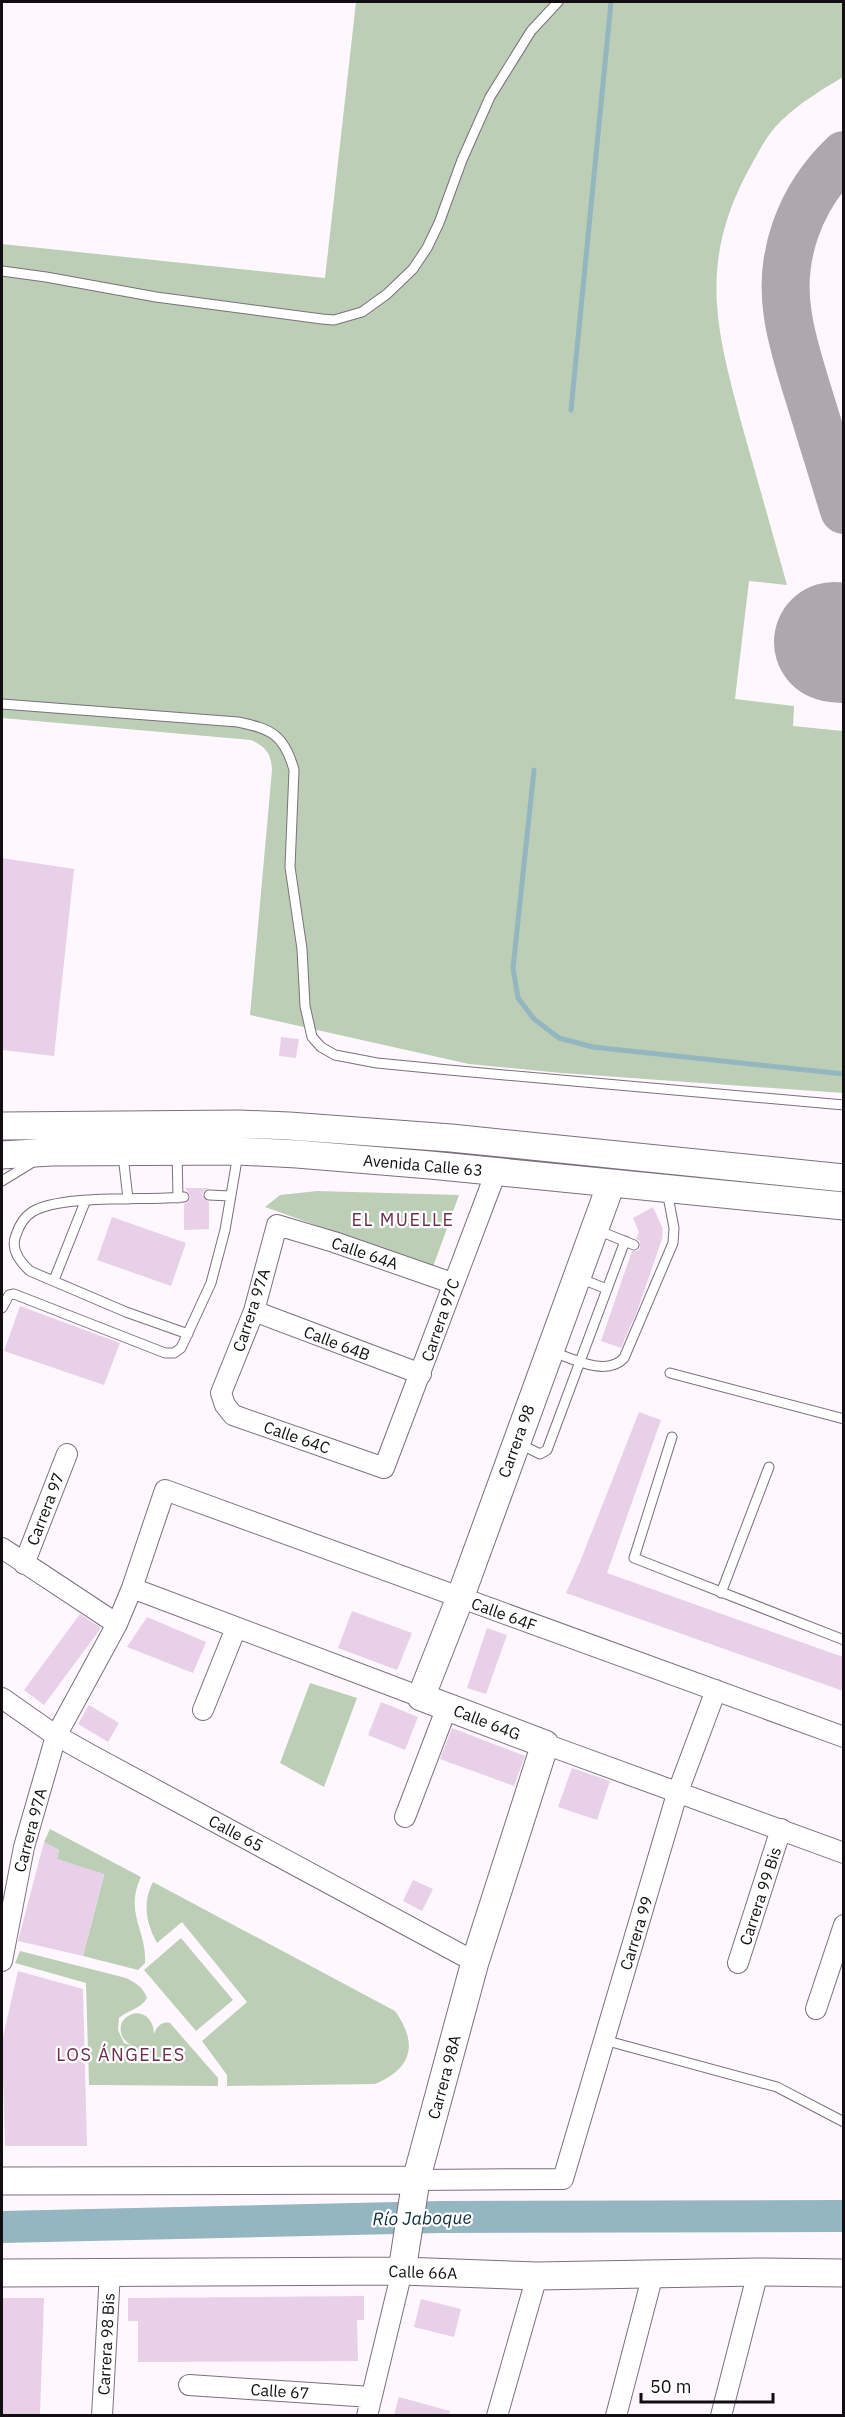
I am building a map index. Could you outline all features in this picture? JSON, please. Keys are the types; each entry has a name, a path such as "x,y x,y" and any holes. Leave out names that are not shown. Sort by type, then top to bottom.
{"street":[{"name":"Avenida Calle 63","path":"2,1126 239,1124 321,1128 451,1138 843,1178"},
{"name":"Avenida Calle 63","path":"2,1155 51,1152 238,1151 496,1172 843,1206"},
{"name":"Carrera 97C","path":"384,1468 421,1374 452,1283 496,1172"},
{"name":"Carrera 98","path":"421,1697 460,1598 611,1184"},
{"name":"Calle 64A","path":"277,1225 452,1283"},
{"name":"Carrera 97A","path":"221,1393 254,1311 277,1225"},
{"name":"Calle 64B","path":"254,1311 421,1374"},
{"name":"Calle 64C","path":"221,1393 225,1405 233,1415 384,1468"},
{"name":"Carrera 97","path":"24,1564 67,1454"},
{"name":"Carrera 97A","path":"2,1961 24,1847 56,1736 117,1624 132,1588 165,1490"},
{"name":"Calle 64F","path":"165,1490 843,1737"},
{"path":"2,1548 117,1624"},
{"name":"Calle 64G","path":"132,1588 677,1794 781,1829 843,1853"},
{"path":"203,1710 236,1628"},
{"name":"Carrera 99","path":"413,2193 563,2179 677,1794 716,1690"},
{"name":"Calle 65","path":"2,1698 56,1736 475,1962"},
{"path":"405,1817 447,1707"},
{"name":"Carrera 98A","path":"369,2406 402,2265 413,2193 475,1962 545,1744"},
{"name":"Carrera 99 Bis","path":"738,1963 781,1829"},
{"path":"816,2009 843,1925"},
{"path":"2,2181 413,2193"},
{"name":"Calle 66A","path":"2,2273 402,2265 537,2277 843,2272"},
{"name":"Carrera 98 Bis","path":"102,2415 110,2272"},
{"path":"722,2415 758,2272"},
{"path":"616,2415 653,2274"},
{"path":"497,2415 537,2277"},
{"name":"Calle 67","path":"189,2385 369,2406"}],"lane":[{"path":"2,271 156,297 322,319 334,320 362,312 401,282 427,248 490,97 531,31 558,2"},
{"path":"2,704 238,722 265,727 277,736 294,770 290,867 302,949 307,1023 312,1037 321,1047 335,1055 377,1063 843,1105"},
{"path":"2,1308 5,1300 14,1294 165,1353 174,1353 182,1348 211,1283 225,1230 238,1151"},
{"path":"2,1181 51,1152"},
{"path":"177,1152 181,1198 56,1204 39,1208 29,1214 20,1224 14,1238 15,1250 20,1262 30,1270 126,1312 188,1334"},
{"path":"122,1153 128,1199"},
{"path":"549,1350 580,1362 610,1367 619,1364 624,1358 661,1256 673,1243 674,1228 666,1189"},
{"path":"209,1195 230,1196"},
{"path":"54,1280 85,1202"},
{"path":"515,1442 540,1454 546,1450 607,1289 629,1243 594,1229"},
{"path":"576,1277 607,1289"},
{"path":"670,1373 843,1419"},
{"path":"672,1437 634,1558 843,1640"},
{"path":"721,1593 769,1467"},
{"path":"604,2040 777,2087 843,2122"}],"green space":[{"path":"356,2 843,2 843,77 788,114 771,132 759,151 732,206 722,239 717,271 717,302 720,334 727,366 787,585 749,581 735,699 794,706 793,726 843,731 843,1093 469,1064 250,1015 272,770 267,751 251,740 2,718 2,244 325,278"},
{"path":"317,1191 459,1195 433,1267 265,1207 280,1195"},
{"path":"310,1683 357,1698 324,1787 280,1763"},
{"path":"50,1829 141,1877 136,1890 135,1911 145,1951 145,1963 138,1970 83,1956 104,1875 57,1859 59,1850 44,1842"},
{"path":"153,1882 395,2011 407,2034 409,2044 404,2062 388,2078 375,2084 227,2086 227,2075 202,2041 247,2002 182,1922 157,1943 150,1928 147,1913 147,1898"},
{"path":"181,1938 233,2000 196,2031 144,1970"},
{"path":"20,1951 126,1978 136,1984 147,1998 141,2005 119,2018 118,2030 124,2043 133,2046 126,2042 121,2033 122,2022 132,2014 143,2014 147,2017 154,2034 160,2025 170,2023 218,2078 218,2086 89,2085 86,1983 15,1963"}],"building":[{"path":"2,858 74,869 54,1056 2,1050"},
{"path":"281,1037 299,1039 296,1058 279,1056"},
{"path":"185,1188 209,1188 202,1195 209,1202 209,1229 184,1230 184,1204 191,1197"},
{"path":"653,1207 663,1229 662,1239 638,1309 621,1348 601,1341 632,1251 638,1251 640,1247 640,1241 636,1239 639,1232 633,1218"},
{"path":"112,1217 186,1243 171,1286 97,1260"},
{"path":"20,1306 120,1343 104,1385 4,1351"},
{"path":"639,1412 661,1420 607,1573 843,1657 843,1691 566,1593"},
{"path":"352,1611 412,1633 397,1670 338,1648"},
{"path":"80,1614 101,1628 44,1705 24,1690"},
{"path":"147,1617 206,1642 193,1673 127,1647"},
{"path":"487,1628 507,1635 486,1694 467,1688"},
{"path":"381,1702 418,1717 405,1750 368,1735"},
{"path":"89,1705 119,1723 108,1742 78,1724"},
{"path":"452,1728 525,1756 514,1786 440,1759"},
{"path":"572,1768 610,1781 597,1820 558,1807"},
{"path":"44,1842 59,1850 57,1859 104,1874 83,1956 18,1941"},
{"path":"413,1880 433,1889 422,1911 403,1901"},
{"path":"18,1971 83,1989 87,2146 5,2146 2,2041"},
{"path":"364,2296 364,2320 357,2320 358,2361 138,2362 138,2321 128,2321 128,2298"},
{"path":"2,2298 44,2298 40,2414 2,2414"},
{"path":"421,2299 461,2309 454,2337 414,2327"},
{"path":"399,2397 450,2411 449,2415 394,2415"}],"waterway":[{"path":"571,410 611,2"},
{"path":"534,770 513,968 518,998 534,1019 559,1038 593,1047 844,1074"},
{"name":"Río Jaboque","path":"2,2227 441,2217 844,2216"}],"taxiway":[{"path":"844,155 815,189 804,209 796,229 786,271 788,316 794,346 844,510"}],"runway":[{"path":"834,642 844,643"}],"district":[{"name":"EL MUELLE","path":"403,1219"},
{"name":"LOS ÁNGELES","path":"121,2054"}]}
